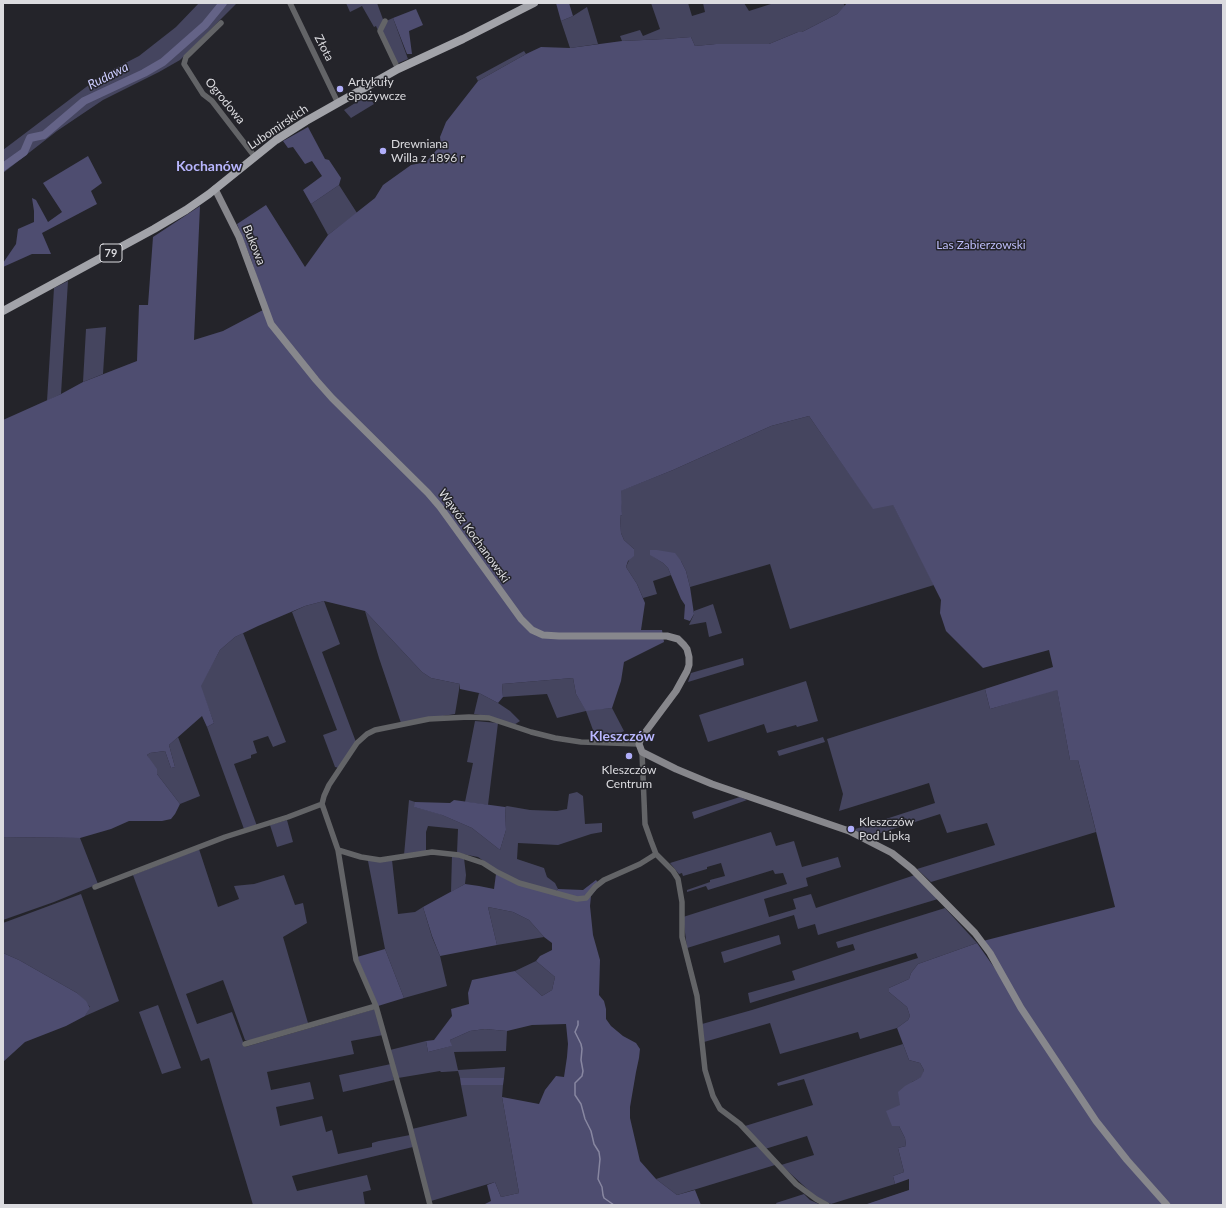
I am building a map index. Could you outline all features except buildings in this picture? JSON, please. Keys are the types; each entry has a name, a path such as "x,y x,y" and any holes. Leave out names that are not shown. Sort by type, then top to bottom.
{"main road":[{"name":"Lubomirskich","path":"3,311 186,210 286,134 338,103 398,69 463,39 534,3"}],"street":[{"name":"Złota","path":"290,3 338,103"},
{"path":"385,21 380,31 398,69"},
{"name":"Ogrodowa","path":"220,23 186,57 184,64 203,94 212,101 255,157"},
{"name":"Bukowa","path":"215,189 239,236 249,260 266,312"},
{"name":"Wąwóz Kochanowski","path":"266,312 281,337 332,398 422,487 440,507 521,619 532,630 542,635 553,636 667,636 678,639 687,649 689,658 688,671 676,691 642,735 639,744"},
{"path":"430,1205 407,1115 376,1006 356,960 338,850 322,804 329,785 357,743 363,737 375,730 429,719 489,718 530,732 555,738 581,742 639,744 642,752 645,824 656,854 673,871 678,879 682,902 682,937 697,996 705,1070 713,1096 720,1109 740,1124 796,1184 816,1199 827,1205"},
{"path":"642,752 676,769 712,784 855,834 892,853 912,869 975,933 990,953 1021,1008 1096,1121 1127,1160 1167,1205"},
{"path":"95,887 225,837 288,817 322,804"},
{"path":"338,850 361,857 380,860 432,852 460,855 484,863 497,872 519,883 577,899 586,898 595,887 604,880 640,864 656,854"},
{"path":"245,1044 376,1006"}],"shaded area":[{"path":"199,3 237,3 180,60 103,100 57,131 3,173 3,150 102,75 139,56 176,27"},
{"path":"346,3 377,3 384,22 393,18 408,59 394,65 376,26 374,27 362,6 350,12"},
{"path":"651,3 688,3 692,16 705,12 703,3 744,3 749,11 774,3 843,3 845,6 837,14 802,32 798,32 769,44 716,44 695,46 691,37 622,41 620,36 640,30 643,36 660,29"},
{"path":"587,7 598,44 570,48 561,21 573,16"},
{"path":"524,51 526,54 478,81 476,77"},
{"path":"368,95 374,104 351,118 344,110"},
{"path":"339,185 357,213 328,235 311,204"},
{"path":"68,281 61,394 47,401 54,288"},
{"path":"106,327 103,374 83,382 86,329"},
{"path":"809,416 873,508 893,504 934,585 790,629 770,564 690,587 686,571 681,561 651,555 668,568 671,575 653,581 657,594 643,598 637,584 626,567 634,549 624,540 621,533 620,516 622,515 620,491 673,470 771,426"},
{"path":"324,601 340,644 322,652 356,742 339,768 335,767 323,735 337,730 292,612 305,606"},
{"path":"713,604 722,633 709,637 706,622 689,625 694,611"},
{"path":"365,611 422,672 431,678 460,684 455,714 401,723"},
{"path":"243,633 286,742 273,747 268,736 253,741 257,753 251,755 251,758 234,764 257,826 244,829 207,727 214,723 200,686 220,650 235,637"},
{"path":"743,658 744,665 688,682 691,673"},
{"path":"573,678 576,694 586,710 612,708 624,731 606,741 597,741 586,711 557,718 547,694 503,697 502,684"},
{"path":"806,681 818,721 767,733 764,724 708,742 699,715"},
{"path":"985,689 990,709 1057,689 1070,760 1078,760 1096,832 931,882 917,869 995,845 987,823 947,833 940,814 871,836 852,830 935,803 929,783 839,811 843,794 827,739"},
{"path":"479,693 510,711 520,721 514,725 486,716 474,714"},
{"path":"475,721 498,723 488,805 465,802 473,763 467,762"},
{"path":"178,737 200,796 180,804 157,774 147,755 150,753 165,751 171,768 175,767 169,745"},
{"path":"823,737 825,742 779,756 777,751"},
{"path":"577,792 583,796 585,824 602,823 602,832 558,845 518,843 517,859 544,868 547,877 555,883 558,889 554,893 517,885 478,857 457,853 458,829 428,826 426,832 426,851 404,855 409,800 415,802 415,807 440,814 472,828 500,850 506,830 505,807 557,811 567,809 569,794"},
{"path":"740,797 747,800 694,819 692,812"},
{"path":"287,820 293,842 277,847 270,825"},
{"path":"771,832 776,846 794,841 802,867 838,857 841,867 806,878 808,886 764,899 769,917 796,909 793,899 811,894 816,908 915,875 938,899 818,935 815,924 798,929 794,915 687,948 683,917 787,884 783,873 775,874 773,870 708,890 706,886 687,892 687,890 710,882 710,880 725,876 721,863 683,876 682,873 679,874 670,863"},
{"path":"3,837 80,838 98,884 54,902 3,920"},
{"path":"199,849 218,907 239,899 234,886 254,884 284,875 295,905 303,903 307,923 283,937 308,1023 248,1041 245,1040 223,980 186,994 197,1024 232,1012 245,1047 375,1009 383,1035 351,1041 354,1054 267,1072 271,1090 310,1082 314,1099 276,1107 280,1126 322,1116 326,1132 332,1130 338,1154 372,1147 372,1143 379,1141 410,1135 413,1147 292,1176 297,1191 367,1175 371,1190 363,1192 365,1205 253,1205 209,1058 201,1061 133,875"},
{"path":"452,855 464,858 466,875 465,884 451,892"},
{"path":"392,860 398,914 415,912 423,907 432,937 440,956 447,986 404,998 385,949 368,861"},
{"path":"81,894 119,1001 85,1016 90,1007 77,993 19,960 3,953 3,923"},
{"path":"488,907 513,912 529,920 544,937 497,945"},
{"path":"945,908 977,943 918,964 911,973 909,979 889,988 889,992 907,1007 910,1016 908,1020 897,1028 860,1039 858,1032 780,1054 770,1023 704,1042 702,1024 752,1010 918,958 916,953 750,1003 748,993 795,980 792,971 855,950 853,944 838,948 836,942"},
{"path":"779,935 781,944 724,963 721,952"},
{"path":"536,961 555,977 552,990 542,996 515,971"},
{"path":"158,1005 181,1068 162,1074 139,1012"},
{"path":"485,1029 507,1031 506,1051 454,1052 458,1070 505,1067 504,1078 460,1078 458,1071 440,1071 398,1078 390,1050 426,1041 428,1052 451,1046 450,1040 470,1031"},
{"path":"903,1044 909,1060 920,1063 924,1070 922,1077 912,1082 901,1105 899,1126 905,1138 906,1146 898,1148 904,1172 893,1176 895,1184 831,1204 816,1197 781,1165 814,1155 807,1136 765,1149 745,1126 813,1105 804,1079 778,1086 777,1083"},
{"path":"391,1064 394,1080 343,1092 339,1075"},
{"path":"461,1085 503,1085 502,1097 519,1193 501,1197 495,1182 431,1201 412,1129 467,1116"},
{"path":"758,1146 775,1165 677,1195 656,1179"},
{"path":"804,1194 810,1200 821,1205 777,1205 776,1203"}],"green space":[{"path":"556,3 569,3 573,16 561,21"},
{"name":"Las Zabierzowski","path":"847,3 1223,3 1223,1205 1170,1205 1097,1121 1023,1008 983,941 1115,907 1078,760 1070,760 1057,690 990,709 985,689 1053,667 1049,650 983,668 946,631 940,613 941,600 893,505 873,509 809,416 771,426 673,470 621,491 621,533 624,540 634,549 634,556 628,561 626,567 637,584 645,603 641,630 662,630 664,642 624,662 621,681 612,708 586,711 576,694 573,678 502,684 503,697 498,703 479,693 460,689 460,684 431,678 422,672 365,611 324,601 305,606 258,626 235,637 220,650 201,686 214,723 207,727 202,716 169,745 175,767 171,768 165,751 150,753 147,755 157,769 157,774 180,804 171,819 162,821 129,821 111,829 80,838 3,837 3,420 61,394 83,382 137,361 139,305 148,305 153,237 200,206 194,340 223,331 267,309 251,259 237,224 266,205 305,267 328,235 375,198 383,185 411,165 426,162 441,145 440,137 446,122 478,81 526,54 541,47 570,48 622,41 691,37 695,46 716,44 769,44 798,32 802,32 837,14"},
{"path":"416,9 423,25 409,31 412,54 407,54 393,18"},
{"path":"308,127 325,159 329,160 341,178 339,185 311,204 303,190 322,176 312,161 305,164 293,147 288,148 283,141"},
{"path":"88,156 102,183 91,191 97,204 42,233 51,254 32,254 3,267 3,263 16,244 18,229 34,222 32,198 36,200 48,222 62,212 43,183"},
{"path":"650,550 675,553 681,561 686,571 690,587 694,614 690,621 684,619 685,605 668,568 650,555"},
{"path":"454,800 505,807 506,830 500,850 472,828 442,815 414,807 415,802 450,803"},
{"path":"496,874 554,893 558,889 583,890 596,880 600,885 591,896 590,906 593,935 600,960 599,995 604,1001 606,1019 611,1026 623,1036 636,1043 640,1049 630,1107 630,1118 640,1161 656,1179 677,1195 695,1190 701,1205 483,1205 491,1201 487,1185 495,1182 501,1197 519,1193 502,1097 539,1104 545,1090 556,1076 564,1077 568,1044 566,1024 532,1025 507,1031 485,1029 470,1031 450,1040 452,1046 428,1052 426,1041 434,1040 452,1016 451,1009 469,1004 468,993 472,980 515,971 542,996 552,990 555,977 536,961 540,956 552,950 552,943 544,937 529,920 513,912 488,907 497,945 440,956 423,907 465,884 494,889"},
{"path":"977,943 996,970 1094,1123 1163,1205 864,1205 909,1190 909,1179 895,1184 893,1176 904,1172 898,1148 906,1146 905,1138 899,1126 892,1126 886,1111 900,1105 898,1092 905,1086 921,1077 924,1070 920,1063 909,1060 897,1028 908,1020 910,1016 907,1007 889,992 889,988 909,979 911,973 918,964"},
{"path":"385,949 404,998 378,1006 357,957"},
{"path":"3,953 19,960 77,993 86,1001 90,1008 85,1016 66,1026 25,1042 3,1062"},
{"path":"460,1078 504,1078 503,1085 461,1085"}],"waterway":[{"name":"Rudawa","path":"3,167 24,152 30,138 44,135 84,101 144,73 163,62 205,25 223,3"},
{"path":"578,1021 575,1032 581,1044 583,1071 582,1076 575,1083 575,1095 581,1104 594,1144 599,1152 600,1159 598,1179 602,1187 604,1198 614,1205"}],"place":[{"name":"Artykuły Spożywcze","path":"340,89"},
{"name":"Drewniana Willa z 1896 r","path":"383,151"},
{"name":"Kleszczów Centrum","path":"629,756"},
{"name":"Kleszczów Pod Lipką","path":"851,829"}],"district":[{"name":"Kochanów","path":"209,166"},
{"name":"Kleszczów","path":"622,736"}]}
